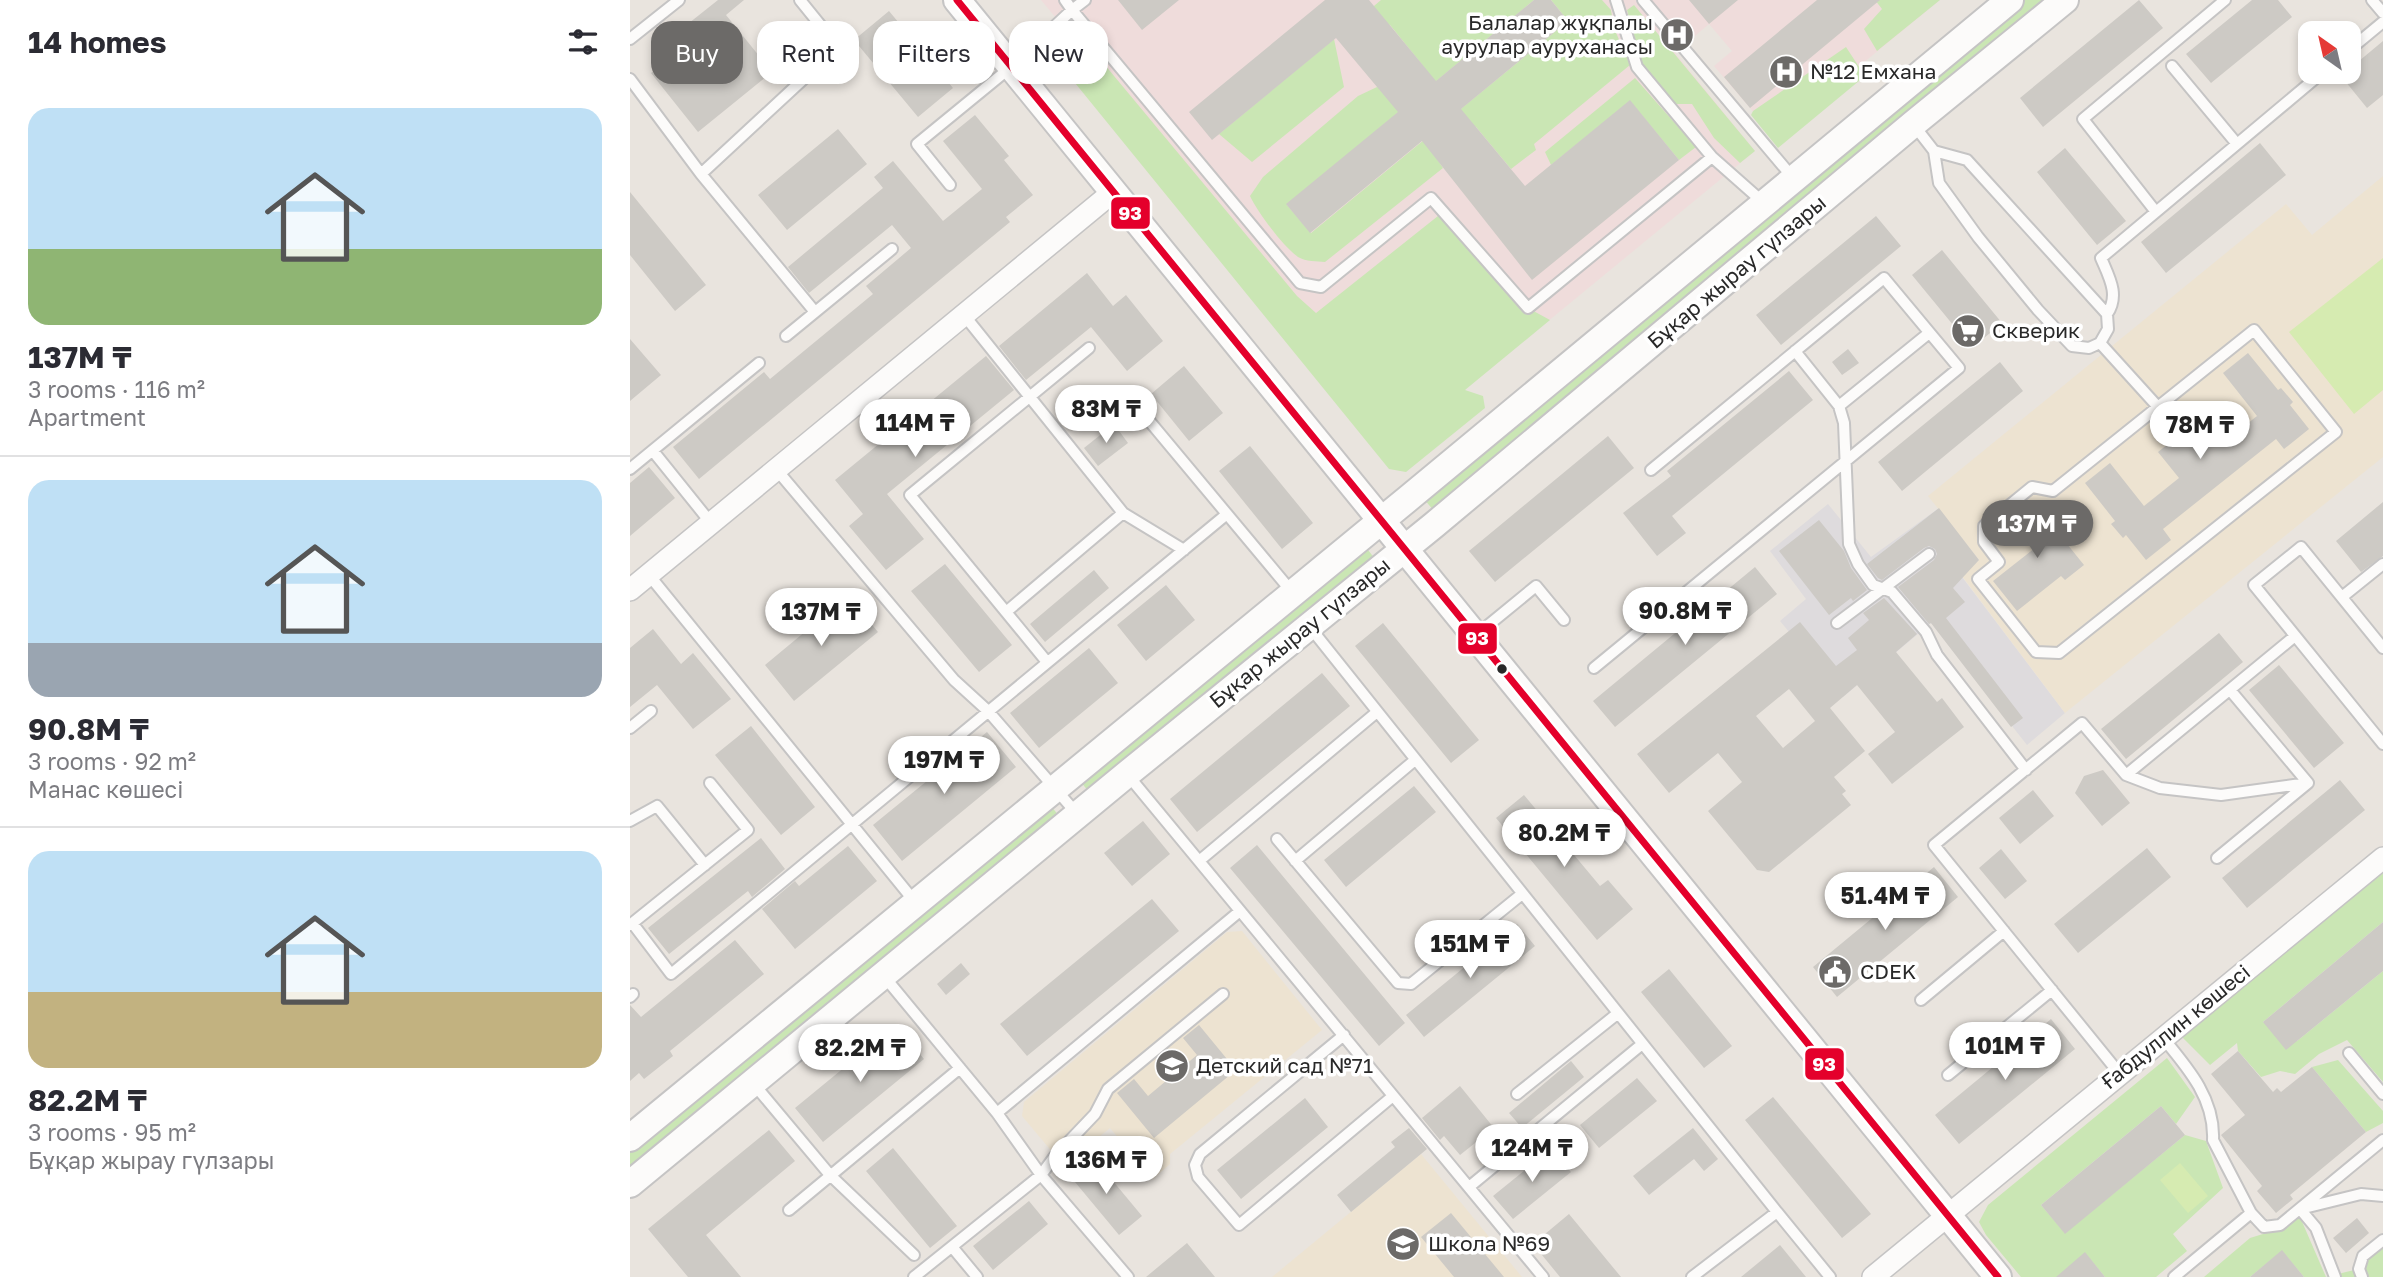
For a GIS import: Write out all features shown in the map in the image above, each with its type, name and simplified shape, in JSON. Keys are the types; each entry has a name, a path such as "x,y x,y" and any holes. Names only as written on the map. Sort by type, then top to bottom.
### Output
{"street":[{"name":"Бұқар жырау гүлзары","path":"630,1138 2010,0"},
{"name":"Бұқар жырау гүлзары","path":"630,1184 1404,549 2065,0"},
{"path":"962,2 1009,64"},
{"path":"1025,84 1998,1277"},
{"path":"630,590 1113,192"},
{"name":"Ғабдуллин көшесі","path":"1873,1277 2383,858"}],"lane":[{"path":"630,39 679,0"},
{"path":"701,174 838,47 800,0"},
{"path":"1065,0 1300,283 1321,287 1432,198 1528,308 1712,157"},
{"path":"1060,21 1085,0"},
{"path":"1616,0 1637,67 1712,157 1764,203"},
{"path":"1643,0 1794,179"},
{"path":"2156,212 2083,119 2225,0"},
{"path":"2372,0 2383,13"},
{"path":"2361,40 2383,22"},
{"path":"2172,66 2237,144"},
{"path":"950,186 917,145 1009,69"},
{"path":"630,79 701,174 815,312"},
{"path":"1913,124 1934,151 1938,183 1978,237 2038,310 2073,346 2080,349 2100,343 2108,328 2107,314 2114,299 2112,284 2101,258 2309,84"},
{"path":"1934,151 1967,160 2107,314"},
{"path":"786,336 892,250"},
{"path":"1594,668 1959,368 1884,278 1651,470"},
{"path":"964,314 1123,513 1184,550"},
{"path":"2255,330 2336,432 2060,653 2036,652 1979,579 1999,562 1984,542 1984,526 2032,487 2053,491 2158,407 2255,330"},
{"path":"1839,405 1929,333"},
{"path":"2100,343 2158,407"},
{"path":"1047,662 909,495 1088,348"},
{"path":"1795,351 1839,405 1844,423 1849,544 1858,564 1873,585 1892,592 1926,632 1937,655 2026,770"},
{"path":"630,469 759,363"},
{"path":"1146,417 1293,592"},
{"path":"653,452 711,523"},
{"path":"776,470 954,680 988,711 1078,814"},
{"path":"1006,612 1123,513"},
{"path":"710,783 748,830 631,925 671,974 1227,514"},
{"path":"2383,648 2301,547 2254,585 2383,744"},
{"path":"1836,623 1929,554"},
{"path":"2342,597 2383,564"},
{"path":"649,575 915,902"},
{"path":"1475,636 1536,586 1564,620"},
{"path":"1309,625 1641,1045 1830,1277"},
{"path":"2126,775 2295,636"},
{"path":"2230,690 2308,783"},
{"path":"630,728 651,711"},
{"path":"1199,861 1377,712"},
{"path":"2119,1073 1934,845 2082,723 2126,775 2160,789 2221,795 2308,783"},
{"path":"1295,861 1415,760"},
{"path":"1127,774 1543,1277"},
{"path":"2217,858 2308,783"},
{"path":"630,821 657,806 705,865"},
{"path":"1277,839 1398,983 1411,984 1522,894"},
{"path":"997,1113 1240,911"},
{"path":"1922,1000 2004,931"},
{"path":"883,975 997,1113 1041,1175 1128,1277"},
{"path":"1948,1075 2052,990"},
{"path":"914,1277 1041,1175 1055,1156 1095,1114 1108,1089 1223,994"},
{"path":"1517,1094 1617,1014"},
{"path":"1343,1035 1200,1154 1195,1165 1198,1177 1239,1225 1393,1096"},
{"path":"2163,1038 2187,1066 2205,1096 2214,1126 2213,1140 2251,1213 2264,1227 2280,1225 2383,1140"},
{"path":"1469,1188 1641,1045"},
{"path":"2349,1054 2383,1094"},
{"path":"789,1210 960,1068"},
{"path":"752,1083 830,1175 914,1255"},
{"path":"2300,1209 2361,1194 2383,1196"},
{"path":"2300,1209 2316,1228 2335,1277"},
{"path":"1692,1277 1777,1212"},
{"path":"2174,1277 2251,1213"},
{"path":"2362,1277 2359,1269 2363,1256 2383,1240"},
{"path":"953,1248 977,1277"}],"shaded area":[{"path":"1041,0 1940,0 1774,136 1714,66 1732,51 1709,24 1675,53 1755,151 1389,452 1108,83 1108,21 1058,21"},
{"path":"2383,176 2383,457 2065,713 1962,576 1979,560 1928,496 2286,204 2312,235"},
{"path":"1828,504 1871,557 1939,508 1962,577 2065,713 2027,745 1931,623 1843,697 1780,621 1806,599 1770,551"},
{"name":"Детский сад №71","path":"1242,931 1322,1030 1170,1154 1170,1164 1153,1179 1110,1128 1064,1166 1022,1116 1024,1102 1227,932"},
{"name":"Школа №69","path":"1421,1154 1522,1277 1272,1277"}],"green space":[{"path":"1381,0 1534,0 1423,92 1424,67 1390,25 1361,17"},
{"path":"1551,0 1602,0 1611,10 1614,28 1630,65 1534,144 1536,150 1511,169 1476,127 1446,121 1568,21"},
{"path":"1875,0 1940,0 1877,51 1864,29 1882,9"},
{"path":"2023,0 2052,0 1435,512 1423,498"},
{"path":"1634,5 1755,151 1740,163 1714,138 1692,104 1671,104 1640,62 1627,10"},
{"path":"1334,39 1344,87 1252,162 1219,134"},
{"path":"1846,47 1865,76 1778,148 1751,115 1753,111"},
{"path":"1108,69 1297,296 1316,313 1443,212 1528,308 1550,320 1465,390 1483,396 1485,408 1406,472 1389,469 1076,84 1108,84"},
{"path":"1635,78 1696,147 1679,160 1630,101 1551,165 1545,152"},
{"path":"1377,87 1412,101 1287,205 1311,233 1436,130 1437,159 1443,168 1325,262 1301,259 1278,237 1250,196 1263,177 1358,96"},
{"path":"2383,258 2383,390 2354,414 2289,332"},
{"path":"1365,546 1375,559 1090,793 1079,780"},
{"path":"1050,805 1060,817 630,1171 630,1150"},
{"path":"2383,873 2383,922 2263,1022 2297,1041 2383,971 2383,1082 2347,1040 2319,1054 2295,1074 2280,1071 2261,1077 2238,1051 2237,1043 2210,1065 2181,1036"},
{"path":"2167,1058 2195,1097 2176,1124 2161,1106 2041,1205 2065,1233 2185,1135 2206,1141 2223,1188 2173,1234 2187,1251 2156,1277 2105,1277 2085,1253 2057,1277 2021,1277 1986,1235 1979,1222 1988,1205"},
{"path":"2338,1060 2383,1111 2383,1123 2366,1132 2312,1067"},
{"path":"2180,1163 2208,1196 2188,1213 2160,1180"},
{"path":"2300,1217 2326,1277 2304,1277 2282,1251 2250,1277 2204,1277 2250,1238 2279,1229"},
{"path":"2383,1240 2383,1277 2326,1277 2358,1269"}],"building":[{"path":"718,0 744,0 726,15 731,21 692,21"},
{"path":"1118,0 1179,0 1142,30"},
{"path":"1325,0 1369,0 1436,81 1534,0 1551,0 1568,21 1461,109 1525,186 1630,100 1679,160 1532,280 1422,141 1310,233 1286,204 1398,112 1336,38 1212,140 1189,112"},
{"path":"1689,0 1738,0 1709,24"},
{"path":"1817,0 1880,0 1750,108 1724,77"},
{"path":"2139,0 2163,28 2043,127 2020,98"},
{"path":"2252,0 2278,0 2292,17 2211,83 2186,54"},
{"path":"889,11 897,21 877,21"},
{"path":"873,24 873,63 859,46 859,36"},
{"path":"743,36 757,53 757,84 698,132 660,84 743,84"},
{"path":"2383,41 2383,95 2367,108 2348,84 2361,84 2361,59"},
{"path":"891,84 950,84 953,88 918,117"},
{"path":"975,115 1009,156 1004,160 1033,195 1006,217 1010,222 699,479 673,447 764,372 770,379 873,294 866,286 911,248 892,225 809,293 788,267 883,188 874,177 893,161 943,221 982,189 943,141"},
{"path":"838,129 867,164 787,230 758,195"},
{"path":"2260,143 2286,175 2166,273 2141,242"},
{"path":"2065,148 2126,221 2097,245 2037,172"},
{"path":"630,192 706,285 675,311 630,255"},
{"path":"1876,216 1901,246 1781,345 1756,315"},
{"path":"1942,250 2002,323 1972,348 1912,275"},
{"path":"1087,273 1113,306 1126,295 1163,341 1127,371 1091,327 1026,380 999,346"},
{"path":"630,339 661,375 630,401"},
{"path":"1848,349 1859,363 1842,375 1832,362"},
{"path":"2248,353 2278,390 2281,388 2293,402 2290,405 2309,429 2284,449 2276,439 2163,529 2171,540 2146,560 2126,535 2123,538 2111,524 2115,521 2085,483 2110,463 2144,506 2179,478 2158,452 2201,418 2222,444 2257,416 2223,373"},
{"path":"986,356 1014,390 887,494 924,539 886,570 849,526 863,514 835,480"},
{"path":"2000,362 2023,391 1902,491 1878,462"},
{"path":"1184,366 1223,413 1189,441 1151,394"},
{"path":"1789,371 1813,400 1672,516 1686,533 1657,556 1623,513 1671,476 1667,471"},
{"path":"1114,424 1128,443 1098,466 1084,448"},
{"path":"1608,436 1634,468 1495,582 1469,551"},
{"path":"1250,446 1313,523 1282,549 1219,471"},
{"path":"649,467 675,498 630,536 630,483"},
{"path":"2383,502 2383,556 2361,572 2336,541"},
{"path":"2034,503 2084,565 2065,580 2061,576 2017,611 1993,581 2035,548 2013,520"},
{"path":"1939,508 1979,560 1953,588 1965,602 1946,618 2023,718 2011,727 1931,623 1929,624 1898,587 1934,560 1937,554 1935,549 1929,546 1924,548 1882,580 1867,564"},
{"path":"1819,520 1844,551 1851,568 1867,590 1853,601 1851,598 1829,615 1779,551"},
{"path":"945,564 1012,645 979,672 911,591"},
{"path":"1755,567 1777,594 1615,727 1593,701"},
{"path":"1094,570 1109,588 1045,642 1030,624"},
{"path":"1166,585 1195,620 1146,661 1117,625"},
{"path":"848,596 878,632 794,701 765,665"},
{"path":"1884,598 1917,634 1896,652 1937,702 1942,698 1964,727 1892,784 1868,754 1895,732 1857,685 1830,708 1865,751 1834,777 1846,791 1842,794 1851,805 1769,872 1757,870 1708,811 1742,782 1718,753 1669,793 1637,754 1800,622 1836,666 1857,650 1848,638 1869,620 1863,613","holes":["1789,689 1815,721 1783,748 1756,716"]},
{"path":"1383,623 1479,740 1451,763 1355,646"},
{"path":"653,629 681,664 693,653 731,699 693,729 657,685 630,707 630,648"},
{"path":"2219,633 2243,662 2126,759 2101,729"},
{"path":"1089,648 1118,683 1039,748 1010,713"},
{"path":"2279,665 2344,743 2314,768 2249,690"},
{"path":"1322,673 1350,706 1197,832 1170,799"},
{"path":"751,726 815,807 781,835 715,755"},
{"path":"987,732 1016,767 902,861 873,825"},
{"path":"2103,770 2130,803 2102,826 2075,793 2084,776"},
{"path":"2340,780 2365,810 2247,908 2222,878"},
{"path":"1414,786 1436,812 1346,887 1324,860"},
{"path":"2033,790 2054,816 2020,844 1999,818"},
{"path":"1524,795 1600,886 1608,880 1633,909 1597,940 1496,818"},
{"path":"1143,821 1170,854 1132,886 1104,853"},
{"path":"761,838 785,869 752,897 748,891 669,954 648,928"},
{"path":"1257,845 1405,1023 1379,1046 1230,868"},
{"path":"848,846 877,881 795,949 762,909 795,881 799,886"},
{"path":"2147,848 2171,877 2078,953 2054,924"},
{"path":"2001,849 2027,881 2005,899 1979,868"},
{"path":"1934,867 1958,897 1837,997 1813,967"},
{"path":"1152,899 1179,931 1027,1056 1000,1024"},
{"path":"2383,922 2383,971 2286,1050 2263,1022"},
{"path":"1517,924 1535,946 1424,1037 1406,1015"},
{"path":"735,940 764,974 670,1051 673,1056 644,1079 639,1073 630,1081 630,1005 641,1017"},
{"path":"961,963 970,974 946,995 937,984"},
{"path":"1669,969 1732,1046 1704,1068 1641,992"},
{"path":"2051,1019 2075,1049 1959,1144 1935,1115"},
{"path":"896,1025 924,1059 823,1142 795,1108"},
{"path":"1199,1025 1236,1070 1154,1138 1117,1093 1134,1079 1148,1096 1197,1055 1183,1038"},
{"path":"2238,1051 2273,1092 2277,1088 2281,1092 2312,1067 2366,1132 2290,1195 2293,1199 2276,1213 2257,1191 2262,1186 2221,1135 2245,1115 2211,1074"},
{"path":"1571,1061 1584,1077 1522,1128 1509,1113"},
{"path":"1637,1078 1657,1101 1599,1148 1580,1125"},
{"path":"1460,1086 1494,1128 1460,1155 1444,1136 1440,1140 1422,1118"},
{"path":"1773,1097 1871,1214 1842,1238 1745,1120"},
{"path":"1305,1098 1328,1127 1241,1199 1217,1170"},
{"path":"2161,1106 2185,1135 2065,1234 2041,1205"},
{"path":"1409,1128 1427,1149 1351,1212 1337,1195 1395,1147 1391,1142"},
{"path":"1693,1128 1718,1159 1704,1171 1694,1159 1649,1195 1633,1176"},
{"path":"769,1130 795,1161 706,1235 741,1277 688,1277 648,1229"},
{"path":"893,1148 957,1226 930,1248 866,1171"},
{"path":"1551,1149 1571,1172 1513,1219 1493,1196"},
{"path":"1093,1157 1142,1216 1119,1235 1070,1176"},
{"path":"1029,1201 1048,1224 993,1270 973,1246"},
{"path":"1451,1213 1504,1277 1454,1277 1421,1237"},
{"path":"1569,1214 1621,1277 1560,1277 1533,1244"},
{"path":"2357,1218 2369,1233 2346,1253 2333,1238"},
{"path":"1187,1243 1215,1277 1146,1277"},
{"path":"1780,1245 1806,1277 1741,1277"},
{"path":"2282,1250 2304,1277 2250,1277"},
{"path":"2085,1252 2105,1277 2056,1277"}],"transit line":[{"name":"93","path":"957,0 1998,1277"}],"place":[{"name":"Балалар жұқпалы аурулар ауруханасы","path":"1677,35"},
{"name":"№12 Емхана","path":"1786,72"},
{"name":"Скверик","path":"1968,331"},
{"name":"CDEK","path":"1835,972"},
{"name":"Детский сад №71","path":"1172,1066"},
{"name":"Школа №69","path":"1403,1244"}]}
